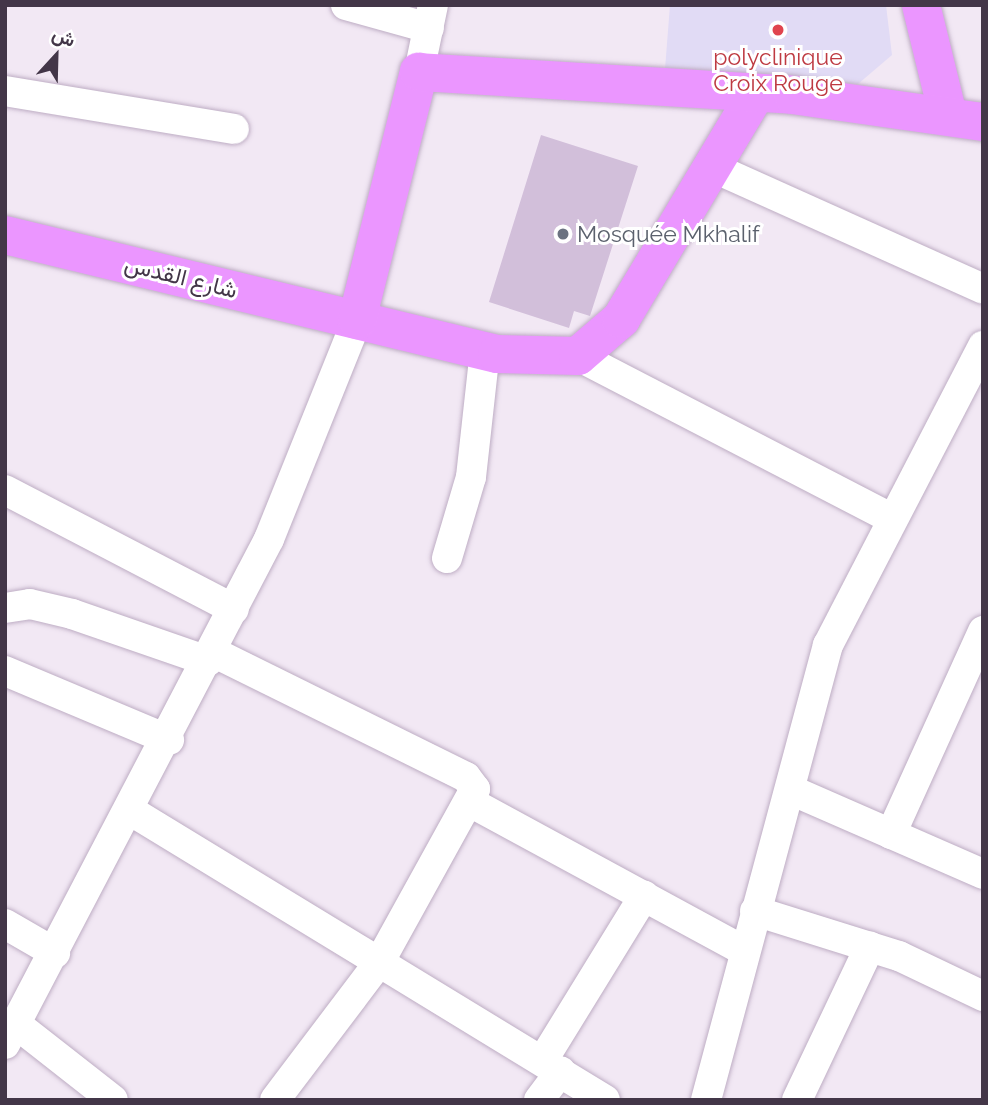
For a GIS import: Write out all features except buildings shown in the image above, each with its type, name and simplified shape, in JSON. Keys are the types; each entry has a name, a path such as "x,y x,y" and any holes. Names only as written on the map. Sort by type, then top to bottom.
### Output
{"main road":[{"path":"357,320 419,72 676,93 756,93 965,118 920,5"},
{"path":"578,356 621,318 756,93"},
{"name":"شارع القدس","path":"5,235 485,351 578,356"}],"street":[{"path":"346,5 431,16 419,72"},
{"path":"5,91 234,129"},
{"path":"712,167 983,289"},
{"path":"113,1100 11,1034 211,657 357,320"},
{"path":"706,1100 743,950 793,791 828,645 891,518 983,346"},
{"path":"447,558 471,477 485,351"},
{"path":"578,356 891,518"},
{"path":"5,490 234,609"},
{"path":"5,608 30,604 72,614 211,657 466,777 475,789 380,961 275,1100"},
{"path":"891,834 983,631"},
{"path":"5,671 169,740"},
{"path":"793,791 983,874"},
{"path":"470,802 743,950"},
{"path":"131,811 606,1100"},
{"path":"539,1100 552,1066 644,896"},
{"path":"755,911 870,946 983,996"},
{"path":"5,925 54,953"},
{"path":"797,1100 870,946"}],"shaded area":[{"name":"polyclinique Croix Rouge","path":"670,5 886,5 892,55 858,84 665,69"}],"place":[{"name":"polyclinique Croix Rouge","path":"778,30"},
{"name":"Mosquée Mkhalif","path":"563,234"}]}
